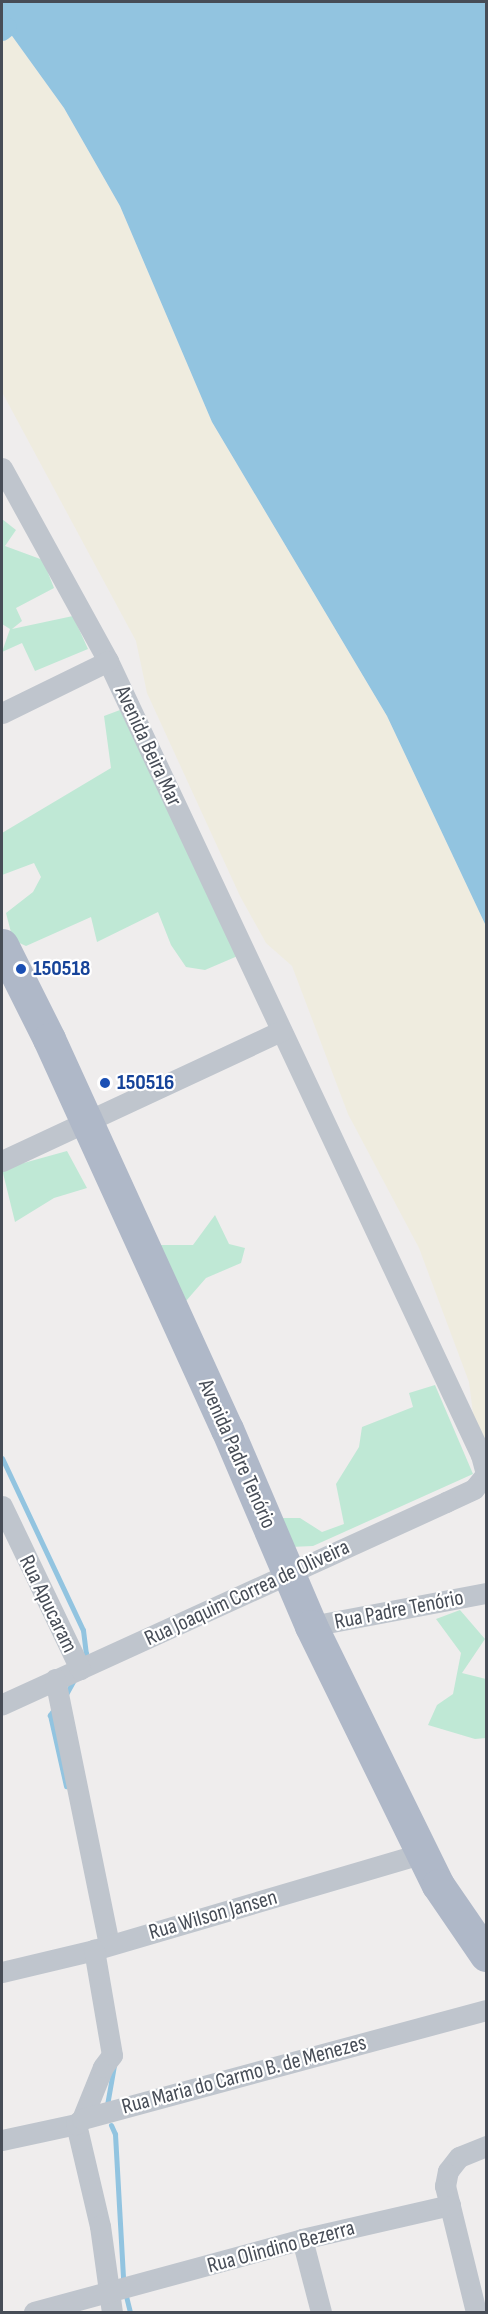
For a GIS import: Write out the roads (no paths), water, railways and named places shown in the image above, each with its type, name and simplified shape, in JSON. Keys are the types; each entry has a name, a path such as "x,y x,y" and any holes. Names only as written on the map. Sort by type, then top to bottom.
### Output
{"main road":[{"name":"Avenida Padre Tenório","path":"2,945 227,1429 311,1626 423,1853 482,1942"}],"street":[{"name":"Avenida Beira Mar","path":"2,468 108,661 481,1455 486,1474"},
{"path":"2,713 108,661"},
{"path":"2,1161 281,1031"},
{"name":"Rua Joaquim Correa de Oliveira","path":"2,1704 474,1489 486,1474"},
{"name":"Rua Apucaram","path":"2,1506 80,1669"},
{"name":"Rua Padre Tenório","path":"311,1626 486,1593"},
{"path":"55,1679 101,1947 112,2055 103,2067 79,2122 100,2226 110,2303"},
{"name":"Rua Wilson Jansen","path":"2,1972 101,1947 423,1853"},
{"name":"Rua Maria do Carmo B. de Menezes","path":"2,2140 79,2122 486,2010"},
{"path":"476,2313 445,2186 448,2171 459,2157 486,2146"},
{"name":"Rua Olindino Bezerra","path":"34,2313 110,2303 302,2240 450,2205"},
{"path":"302,2240 321,2313"}],"water":[{"path":"2,2 486,2 486,926 387,716 212,422 120,206 64,108 2,22"}],"waterway":[{"path":"2,31 7,27"},
{"path":"2,1458 83,1630 86,1653 82,1661"},
{"path":"65,1696 75,1678"},
{"path":"55,1708 50,1715 66,1786"},
{"path":"107,2105 114,2066"},
{"path":"111,2125 115,2134 123,2279"},
{"path":"126,2296 130,2312"}],"place":[{"name":"150518","path":"21,969"},
{"name":"150516","path":"105,1083"}]}
